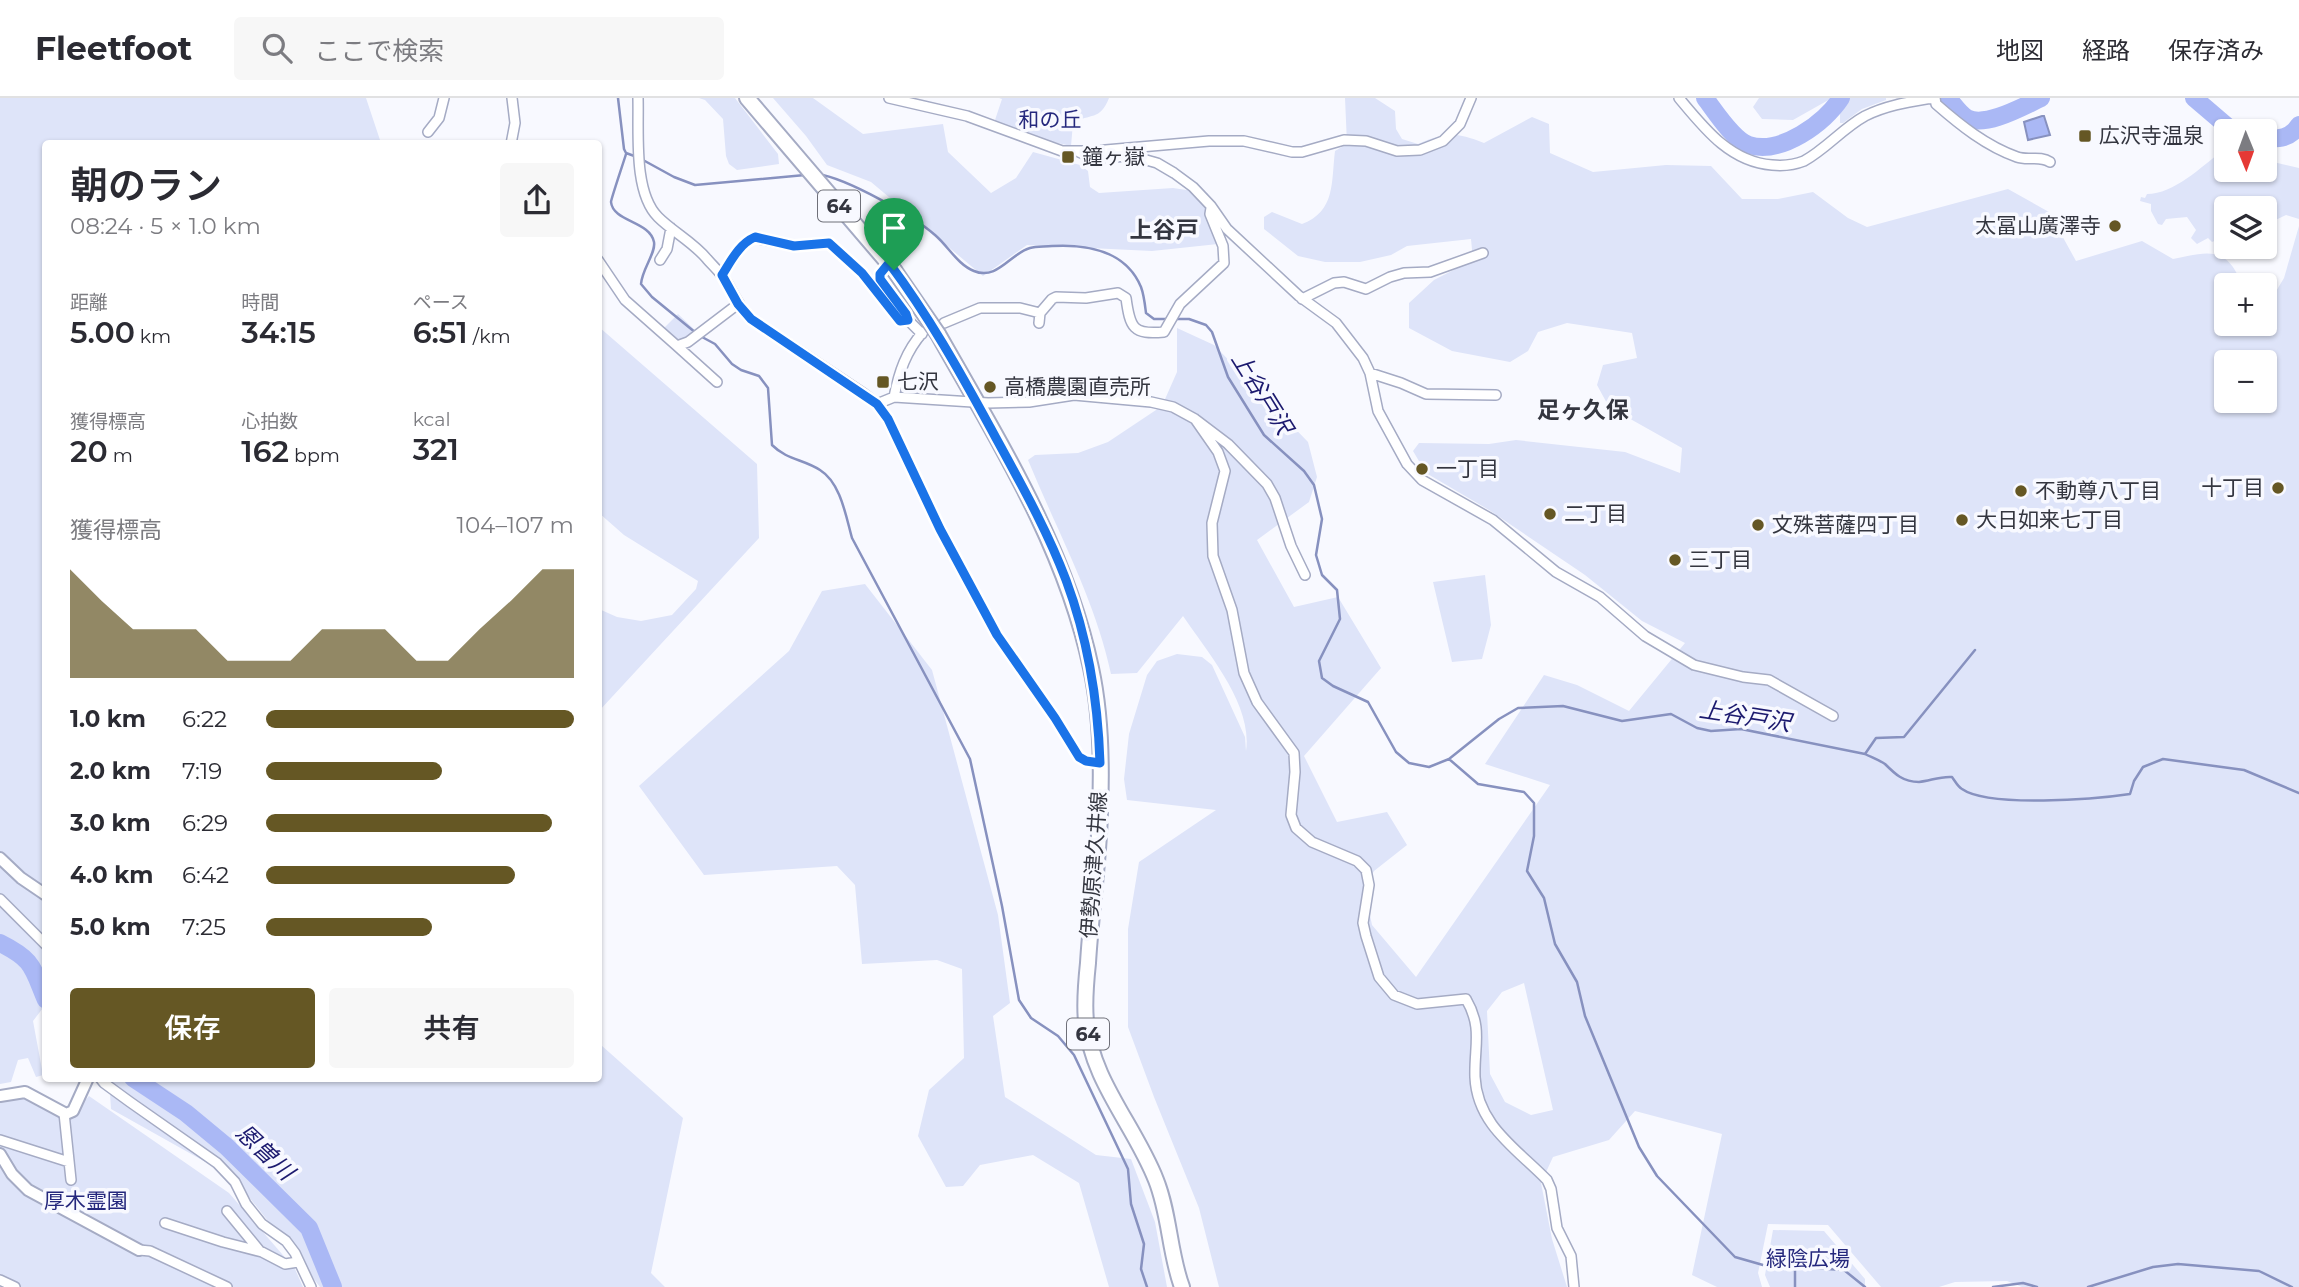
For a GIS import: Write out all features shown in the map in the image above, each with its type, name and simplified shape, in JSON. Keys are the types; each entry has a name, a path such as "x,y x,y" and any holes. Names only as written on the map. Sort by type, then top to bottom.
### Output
{"main road":[{"name":"64","path":"747,98 888,264 932,331"},
{"name":"伊勢原津久井線","path":"932,331 976,401 1043,526 1066,581 1091,669 1099,731 1101,811 1088,947 1086,1021 1097,1066 1156,1179 1168,1218 1175,1268 1182,1287"}],"street":[{"path":"428,132 439,118 444,98"},
{"path":"512,98 515,132 512,140"},
{"path":"638,98 640,170 643,190 650,206 657,216 702,253 722,275 738,304 751,319 877,404 888,419 940,529 997,635 1079,757 1100,763"},
{"path":"889,98 967,116 1050,147 1079,152 1209,141 1244,141 1302,152 1344,140 1366,141 1396,150 1420,150 1443,141 1461,124 1471,98"},
{"path":"1680,98 1725,148 1743,160 1774,166 1802,162 1862,118 1879,110 1903,102 1934,98 1936,104 1979,138 2018,157 2045,159 2050,162"},
{"path":"1079,152 1093,158 1132,156 1157,163 1193,187 1227,229 1302,299 1336,323 1363,358 1370,373 1378,411 1407,464 1422,481 1493,520 1556,572 1600,597 1645,636 1694,665 1743,677 1769,680 1833,716"},
{"path":"894,397 904,359 932,331 980,308 1020,308 1040,318 1056,297 1086,298 1118,293 1126,298 1129,317 1138,331 1144,334 1164,332 1180,304 1224,263 1223,246 1210,214 1211,206"},
{"path":"660,260 667,249 671,228"},
{"path":"722,275 740,248 755,237 794,246 829,243 862,273 900,321 908,320 932,331"},
{"path":"1302,299 1334,283 1344,282 1366,289 1390,277 1404,273 1430,272 1483,253"},
{"path":"888,264 880,274 880,279 908,320"},
{"path":"602,266 629,304 717,382"},
{"path":"677,346 688,342 738,304"},
{"path":"1370,373 1426,394 1496,395"},
{"path":"877,404 894,397 988,403 1086,396 1151,402 1173,407 1195,419 1228,444 1267,484 1275,498 1291,547 1305,575"},
{"path":"1195,419 1218,452 1225,471 1212,523 1213,556 1232,610 1244,673 1256,702 1294,753 1296,772 1291,815 1296,828 1312,842 1357,861 1366,870 1369,885 1363,923 1379,977 1394,995 1417,1004 1466,999 1471,1007 1475,1015 1475,1079 1480,1104 1499,1136 1547,1180 1557,1228 1571,1256 1574,1287"},
{"path":"0,858 21,878 42,892"},
{"path":"0,899 42,941"},
{"path":"0,1096 24,1092 66,1114 73,1111 86,1082"},
{"path":"105,1082 217,1163 235,1182 246,1204 262,1224 286,1241 301,1264 311,1287"},
{"path":"64,1113 71,1180"},
{"path":"0,1140 69,1162"},
{"path":"0,1154 12,1174 28,1190 139,1250 150,1251 227,1287"},
{"path":"227,1211 260,1251"},
{"path":"165,1223 260,1251 285,1264 298,1262"},
{"path":"0,1280 15,1287"}],"green space":[{"path":"0,98 366,98 380,140 42,140 42,1009 33,1021 42,1075 36,1077 28,1058 18,1060 11,1082 0,1084"},
{"path":"699,98 735,98 778,154 779,164 737,170 729,164 723,119 705,100"},
{"path":"773,98 813,98 863,134 943,124 948,152 991,193 1016,178 1033,152 1080,165 1088,171 1090,187 1099,193 1173,188 1207,193 1228,224 1218,244 1152,251 1027,245 983,276 871,182 827,165"},
{"name":"和の丘","path":"999,98 1109,98 1098,113 1073,123 1071,146 1040,139 994,123 1002,99"},
{"path":"1345,98 1375,98 1395,111 1396,129 1402,139 1418,144 1451,135 1484,143 1532,117 1549,124 1550,153 1593,172 1666,165 1711,166 1742,199 1778,199 1813,192 1848,218 1867,227 2008,189 2049,212 2076,261 2142,241 2173,259 2196,254 2214,254 2214,259 2225,259 2236,273 2214,273 2214,336 2277,336 2277,290 2284,278 2299,226 2299,1287 2022,1287 2007,1281 1955,1282 1939,1287 1881,1287 1828,1225 1768,1224 1758,1273 1762,1287 1717,1287 1692,1275 1722,1134 1635,1111 1609,1140 1553,1157 1541,1183 1552,1239 1567,1287 1219,1287 1199,1208 1128,1027 1128,929 1139,862 1216,810 1127,800 1124,779 1129,734 1147,675 1157,661 1177,654 1202,657 1212,665 1245,737 1246,751 1246,734 1243,716 1216,663 1183,616 1137,673 1111,674 1085,592 1028,460 1035,455 1078,453 1108,442 1162,406 1177,372 1177,328 1214,345 1308,442 1317,477 1309,502 1257,540 1294,607 1338,597 1381,668 1304,756 1337,822 1387,812 1407,845 1374,871 1364,887 1372,925 1416,977 1550,785 1485,764 1544,675 1577,685 1629,711 1685,643 1642,621 1585,575 1489,510 1426,473 1413,451 1419,443 1489,444 1516,440 1625,452 1680,473 1682,448 1609,407 1597,385 1603,365 1637,358 1632,333 1567,323 1538,332 1528,351 1510,362 1452,351 1409,328 1409,303 1434,280 1473,260 1471,239 1407,246 1391,255 1360,262 1325,262 1298,256 1264,229 1264,217 1272,212 1302,224 1321,211 1330,194 1335,151 1347,144","holes":["1524,983 1553,1110 1531,1115 1505,1102 1490,1074 1487,1011 1502,992"]},
{"path":"1759,98 1832,98 1793,120 1762,119 1753,107"},
{"path":"1847,98 1886,100 1862,109 1840,123 1840,108"},
{"path":"2214,157 2214,182 2277,182 2277,163 2299,168 2299,219 2286,215 2277,219 2277,196 2214,196 2214,241 2208,238 2197,244 2191,238 2196,230 2187,217 2166,219 2162,225 2158,224 2151,211 2151,204 2140,201 2141,197 2167,190"},
{"path":"678,314 697,332 681,343 663,329"},
{"path":"602,330 757,464 759,538 602,708 602,610 617,617 641,621 672,615 696,589 698,581 624,535 602,516"},
{"path":"1485,575 1491,625 1482,659 1452,662 1433,582"},
{"path":"865,584 932,670 998,915 1010,1003 993,1016 1005,1097 1096,1155 1131,1159 1155,1222 1167,1287 1109,1287 1079,1183 1033,1155 980,1165 963,1186 946,1187 918,1136 929,1090 964,1058 962,969 937,960 862,964 855,885 837,866 704,875 639,786 789,651 822,591"},
{"path":"602,1046 683,1118 651,1273 665,1287 320,1287 234,1178 111,1109 109,1082 602,1082"},
{"name":"厚木霊園","path":"20,1093 73,1113 89,1096 229,1193 295,1269 303,1287 0,1287 0,1101"},
{"name":"緑陰広場","path":"1773,1230 1824,1231 1865,1279 1865,1287 1770,1287 1765,1275"}],"water":[{"path":"2042,116 2050,135 2028,140 2024,122"}],"waterway":[{"name":"上谷戸沢","path":"618,98 624,149 626,153 637,157"},
{"path":"1705,98 1737,137 1749,145 1761,147 1775,145 1801,135 1834,108 1841,98"},
{"path":"1948,98 1964,116 1975,120 2004,115 2041,98"},
{"path":"2194,98 2219,119"},
{"path":"2277,138 2292,133 2299,125"},
{"path":"626,154 611,202 618,214 646,230 654,242 641,284 652,297 696,333"},
{"name":"上谷戸沢","path":"643,160 695,185 805,175"},
{"name":"上谷戸沢","path":"818,174 862,190 911,218 935,235 958,260 974,271 990,272 1023,251 1035,247 1079,246 1104,252 1126,265 1134,275 1142,290 1146,313 1154,319 1167,319"},
{"name":"上谷戸沢","path":"1174,319 1189,319 1206,325 1212,332 1228,377 1264,435 1304,471 1314,485 1322,519 1316,555 1322,575 1337,590 1340,619 1319,661 1322,678 1368,702 1396,752 1409,763 1429,767 1449,759 1499,719 1518,708 1563,706 1622,721 1671,714 1697,728 1711,731 1741,729 1865,754 1908,781 1952,777 1962,789 1976,795 1995,798 2044,800 2130,794 2143,767 2163,759 2244,770 2299,793"},
{"path":"702,337 715,344 732,364 759,376 768,388 772,445 783,454 820,470 833,483 842,501 852,538 970,759 1019,1000 1031,1018 1058,1036 1074,1055 1128,1169 1131,1204 1144,1244 1141,1269 1147,1287"},
{"path":"1865,754 1876,738 1904,737 1975,650"},
{"path":"1449,759 1478,784 1524,792 1534,803 1534,836 1527,871 1544,898 1555,944 1577,982 1585,1016 1639,1147 1657,1176 1735,1257 1763,1265 1844,1270 1865,1287"},
{"name":"恩曽川","path":"0,943 26,960 42,990"},
{"name":"恩曽川","path":"139,1082 186,1113 227,1147 309,1228 333,1287"},
{"path":"2088,1287 2153,1267 2178,1264 2259,1271 2292,1287"},
{"path":"1795,1267 1795,1287"},
{"path":"1993,1287 2023,1283 2037,1287"}],"place":[{"name":"広沢寺温泉","path":"2085,136"},
{"name":"鐘ヶ嶽","path":"1068,157"},
{"name":"太冨山廣澤寺","path":"2115,226"},
{"name":"七沢","path":"883,382"},
{"name":"高橋農園直売所","path":"990,387"},
{"name":"一丁目","path":"1422,469"},
{"name":"十丁目","path":"2278,488"},
{"name":"不動尊八丁目","path":"2021,491"},
{"name":"二丁目","path":"1550,514"},
{"name":"大日如来七丁目","path":"1962,520"},
{"name":"文殊菩薩四丁目","path":"1758,525"},
{"name":"三丁目","path":"1675,560"}],"district":[{"name":"上谷戸","path":"1164,230"},
{"name":"足ヶ久保","path":"1583,410"}],"route":[{"path":"755,237 794,246 829,243 862,273 900,321 908,320 880,279 880,274 889,263 894,270 920,305 968,387 1043,526 1066,581 1091,669 1100,763 1079,757 997,635 940,529 888,419 877,404 751,319 738,304 722,275 740,248 755,237"}]}
